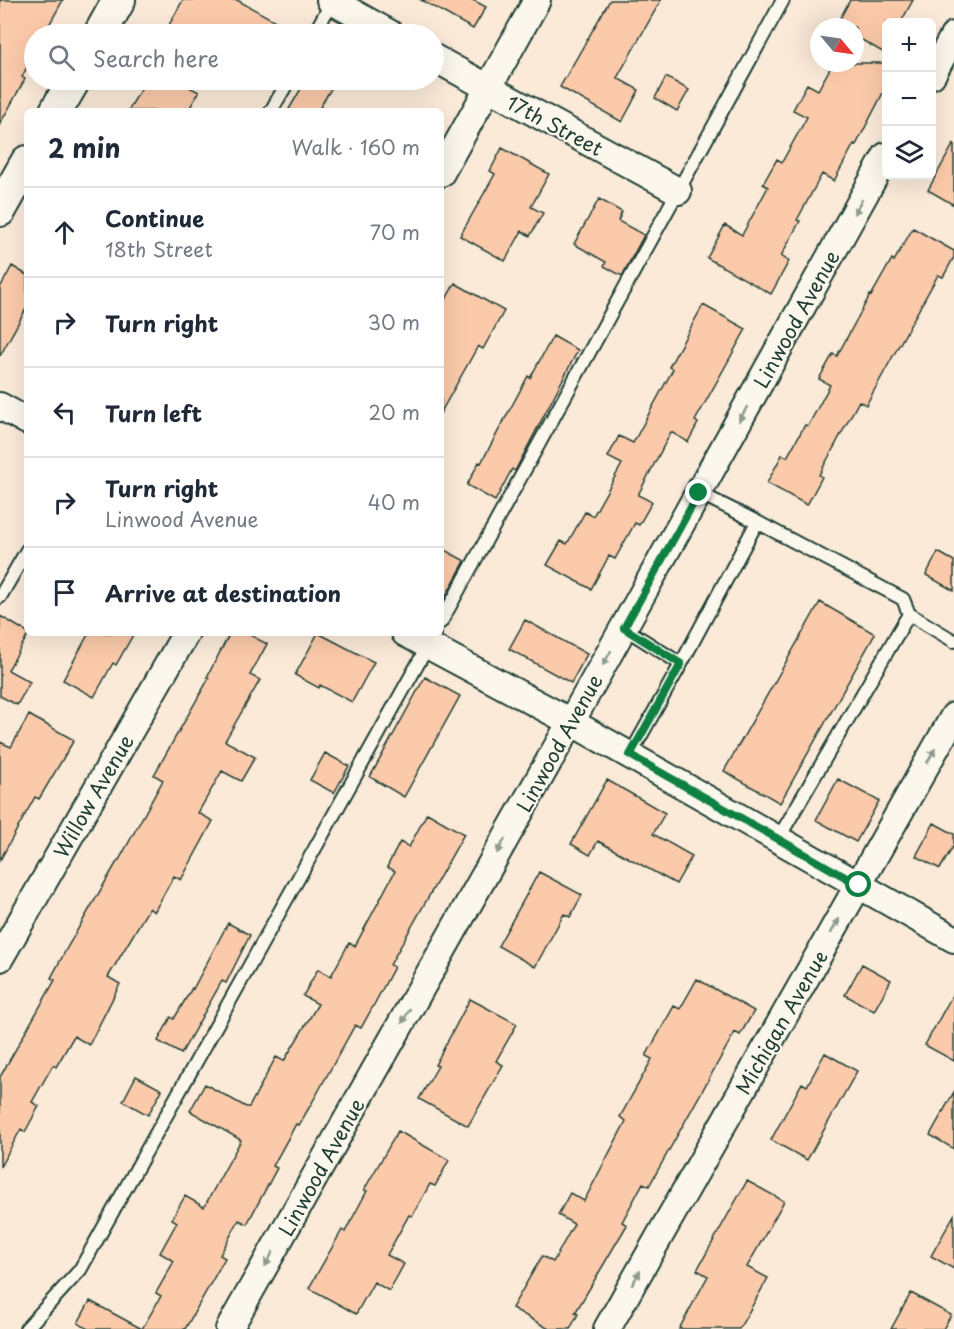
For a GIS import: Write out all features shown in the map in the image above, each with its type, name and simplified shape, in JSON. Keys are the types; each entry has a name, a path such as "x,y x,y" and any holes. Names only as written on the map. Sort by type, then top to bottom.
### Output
{"street":[{"path":"106,24 119,0"},
{"path":"332,0 374,24"},
{"path":"444,168 537,0"},
{"path":"934,72 954,35"},
{"name":"17th Street","path":"444,64 678,191"},
{"path":"58,108 68,90"},
{"name":"Linwood Avenue","path":"229,1329 624,628 882,163"},
{"path":"0,210 24,167"},
{"path":"0,406 24,419"},
{"name":"Willow Avenue","path":"0,958 184,636"},
{"path":"432,639 571,722 954,939"},
{"name":"Michigan Avenue","path":"607,1329 954,716"}],"lane":[{"path":"319,24 332,0"},
{"path":"444,617 783,0"},
{"path":"273,108 283,90"},
{"path":"699,493 903,599 909,614 954,641"},
{"path":"630,755 757,522"},
{"path":"0,597 24,555"},
{"path":"778,839 909,614"},
{"path":"624,628 681,664"},
{"path":"26,1329 80,1270 432,639"}],"building":[{"path":"0,0 63,0 50,24 24,24 24,73 22,77 24,81 0,124"},
{"path":"183,0 237,0 281,24 170,24"},
{"path":"421,0 473,0 486,7 473,29"},
{"path":"610,0 661,0 617,78 639,90 622,122 560,87"},
{"path":"850,0 913,0 903,18 882,18 882,52 864,41 864,18 840,18"},
{"path":"864,63 882,63 882,95 834,181 822,174 781,256 789,261 771,294 707,258 725,225 742,235 768,187 763,184 777,159 782,162 807,117 793,110 807,84 818,90 828,72 864,72"},
{"path":"666,77 689,90 677,111 655,98"},
{"path":"140,90 195,90 199,92 190,108 130,108"},
{"path":"300,90 330,90 320,108 290,108"},
{"path":"954,143 954,205 928,190 934,180 936,180 936,176"},
{"path":"502,148 549,174 531,207 543,213 530,236 522,231 505,261 460,236 495,174 490,171"},
{"path":"599,199 622,212 618,221 644,235 622,276 604,266 606,262 574,244"},
{"path":"913,228 954,251 954,257 943,277 938,275 866,405 859,401 819,475 822,477 807,505 767,483 782,455 787,457 805,425 808,426 830,385 819,379 833,354 837,356 870,295 892,259 894,261"},
{"path":"12,266 24,273 24,312 0,356 0,288"},
{"path":"455,283 504,311 483,349 478,346 444,407 444,303"},
{"path":"703,305 746,329 695,421 698,423 688,442 671,432 638,495 652,502 639,525 635,523 615,559 609,556 591,589 547,565 561,541 567,544 585,512 593,516 622,464 608,457 619,436 633,443 673,369 669,367"},
{"path":"553,336 578,350 515,471 512,469 495,501 467,485"},
{"path":"444,550 465,561 444,600"},
{"path":"938,552 954,561 954,591 926,575"},
{"path":"820,602 875,634 780,803 724,771"},
{"path":"0,616 24,630 24,636 27,636 8,670 30,682 17,705 0,696"},
{"path":"525,620 587,654 571,683 509,649"},
{"path":"87,636 132,636 116,665 113,663 94,697 63,680"},
{"path":"228,636 252,636 267,644 250,675 260,680 225,741 255,757 241,781 222,771 198,813 213,821 181,880 174,876 154,912 149,908 108,977 120,984 89,1045 74,1036 56,1067 53,1065 32,1102 39,1106 25,1132 21,1129 0,1167 0,1077 55,980 51,978 68,946 163,780 154,775 209,678 207,677"},
{"path":"316,636 324,636 374,662 352,702 295,675"},
{"path":"425,677 460,696 404,797 370,777"},
{"path":"29,715 74,740 39,799 35,797 0,860 0,742 11,747"},
{"path":"325,753 349,766 334,793 310,780"},
{"path":"838,779 879,801 856,842 816,820"},
{"path":"607,780 665,813 653,834 692,856 676,884 598,841 590,855 571,844"},
{"path":"427,813 464,834 390,965 394,967 376,1001 361,1028 355,1025 299,1125 296,1124 273,1166 277,1168 247,1224 239,1220 220,1255 225,1258 185,1329 142,1329 161,1296 156,1293 174,1261 160,1253 177,1222 172,1219 185,1196 204,1207 241,1140 190,1111 205,1084 249,1107 276,1057 284,1061 318,1004 303,996 318,969 331,976 349,943 355,946 395,871 387,867 400,842 409,847"},
{"path":"934,823 954,834 954,845 940,869 916,856"},
{"path":"539,872 582,895 570,917 564,914 535,967 498,946"},
{"path":"228,923 250,935 226,983 222,981 181,1054 158,1041 171,1017 174,1019 193,989"},
{"path":"862,964 891,980 874,1011 845,995"},
{"path":"697,979 754,1011 740,1035 735,1032 649,1186 643,1183 622,1222 627,1225 575,1313 578,1314 570,1329 549,1329 512,1308 542,1256 553,1262 574,1224 558,1215 570,1193 584,1201 626,1121 620,1117 652,1059 646,1056 674,1006 680,1009"},
{"path":"954,992 954,1061 925,1045"},
{"path":"470,999 517,1024 496,1061 503,1065 468,1126 419,1099 438,1066 435,1065"},
{"path":"825,1053 857,1071 807,1160 771,1140 802,1083 807,1086"},
{"path":"136,1076 162,1090 148,1115 123,1101"},
{"path":"954,1092 954,1149 930,1135"},
{"path":"398,1131 449,1160 435,1186 430,1184 412,1216 409,1215 387,1255 404,1264 389,1291 374,1282 356,1314 309,1288 342,1230 345,1232 367,1191 364,1190"},
{"path":"747,1181 784,1201 747,1267 768,1278 739,1329 679,1329 708,1276 697,1270"},
{"path":"954,1215 954,1269 931,1256"},
{"path":"911,1293 951,1315 943,1329 891,1329"},
{"path":"90,1301 142,1329 88,1329 78,1323"}],"route":[{"path":"699,493 624,628 681,664 630,755 859,885"}]}
